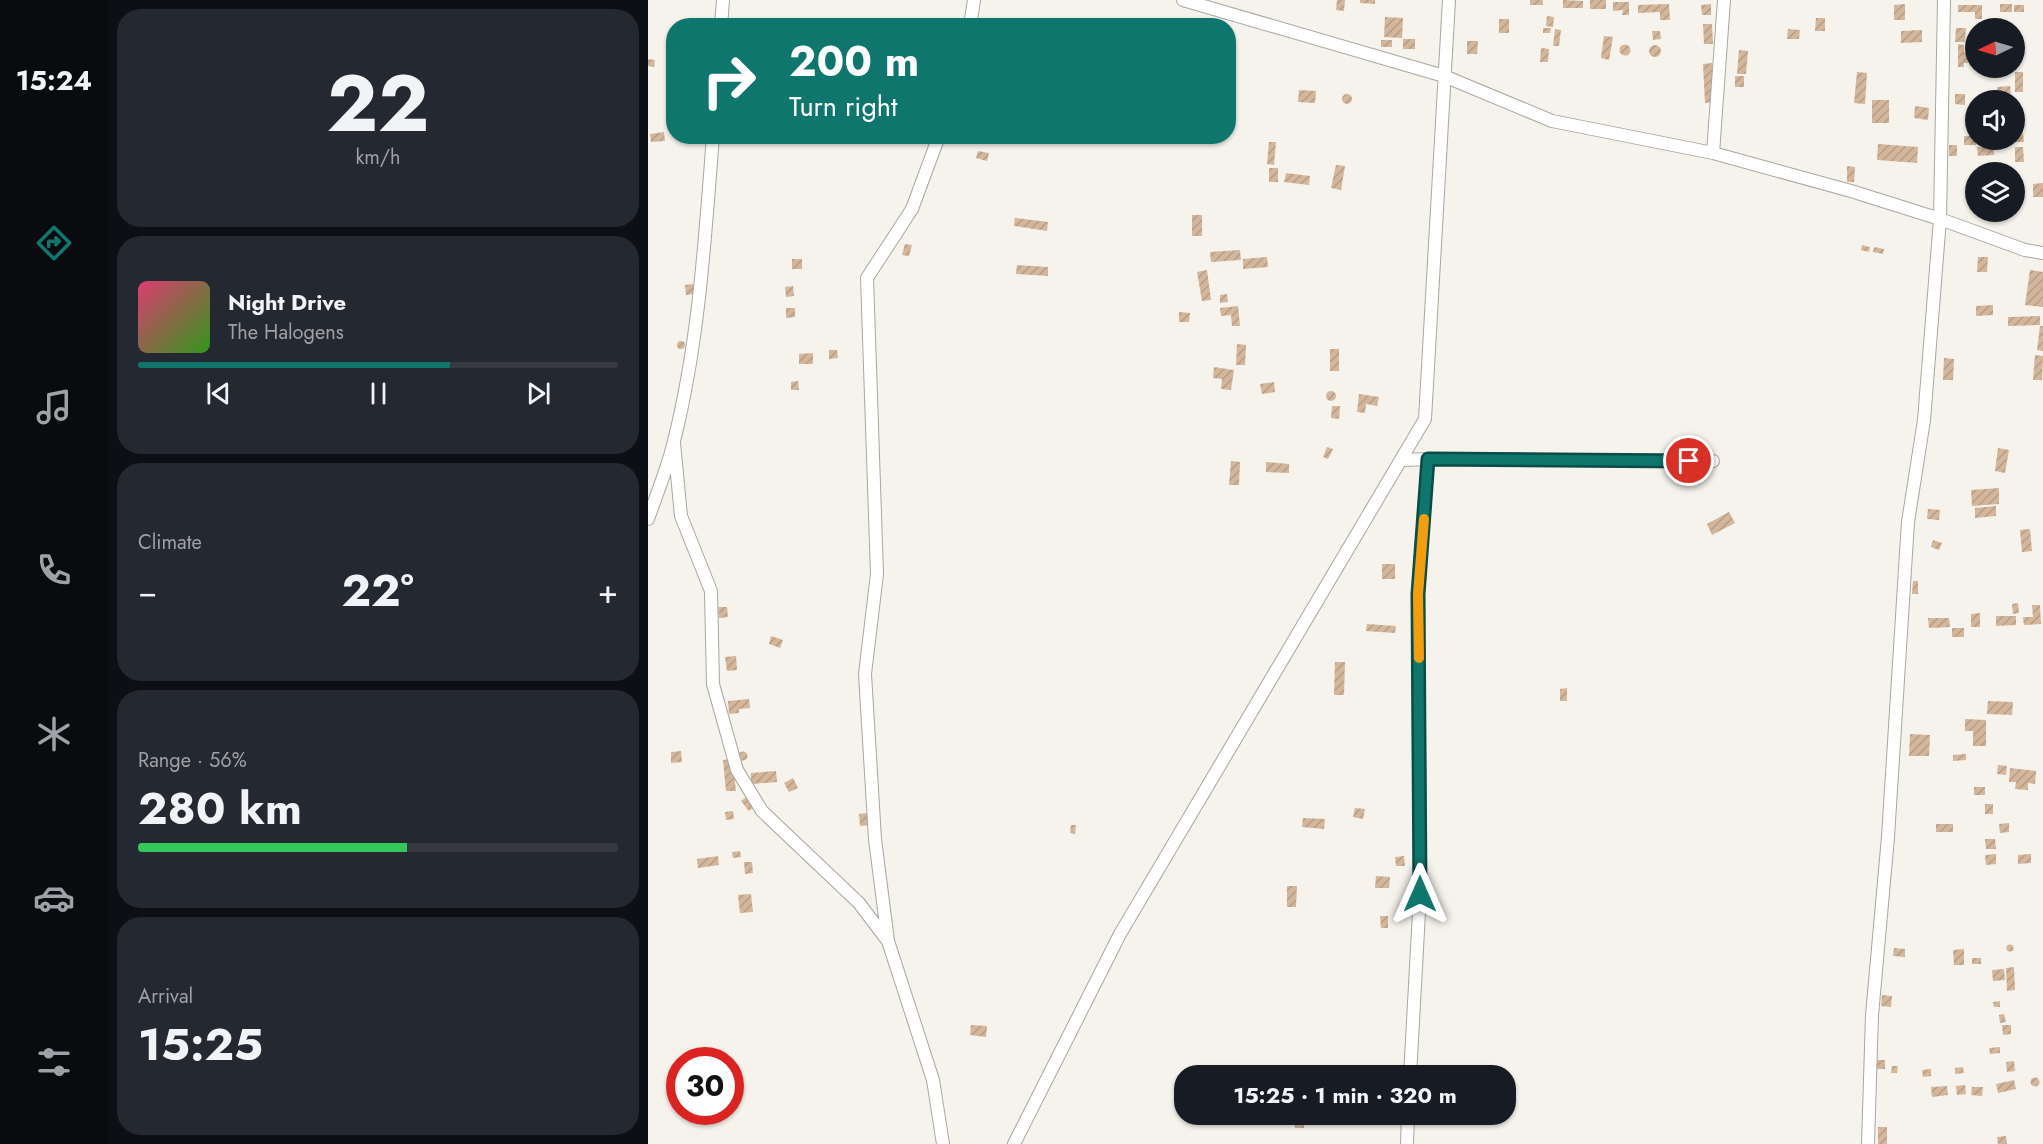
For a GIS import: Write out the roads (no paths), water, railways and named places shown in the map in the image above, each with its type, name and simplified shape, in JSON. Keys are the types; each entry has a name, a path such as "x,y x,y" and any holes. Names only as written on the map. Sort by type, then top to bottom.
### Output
{"street":[{"path":"722,18 723,0"},
{"path":"971,18 974,0"},
{"path":"1185,0 1444,76 1552,121 1713,153 1851,191 1940,219 2025,250 2043,253"},
{"path":"1014,1144 1120,934 1403,460 1425,419 1449,0"},
{"path":"1713,153 1724,0"},
{"path":"1868,1144 1872,1015 1888,837 1908,522 1924,420 1940,219 1944,0"},
{"path":"648,519 674,443 691,363 705,240 711,144"},
{"path":"936,144 912,209 867,278 877,574 865,674 875,839 888,941 933,1080 944,1144"},
{"path":"674,443 681,516 711,591 713,684 737,770 762,811 859,903 888,941"},
{"path":"1411,1065 1420,894 1418,594 1428,459"},
{"path":"1403,460 1713,461"},
{"path":"1407,1144 1408,1125"}]}
